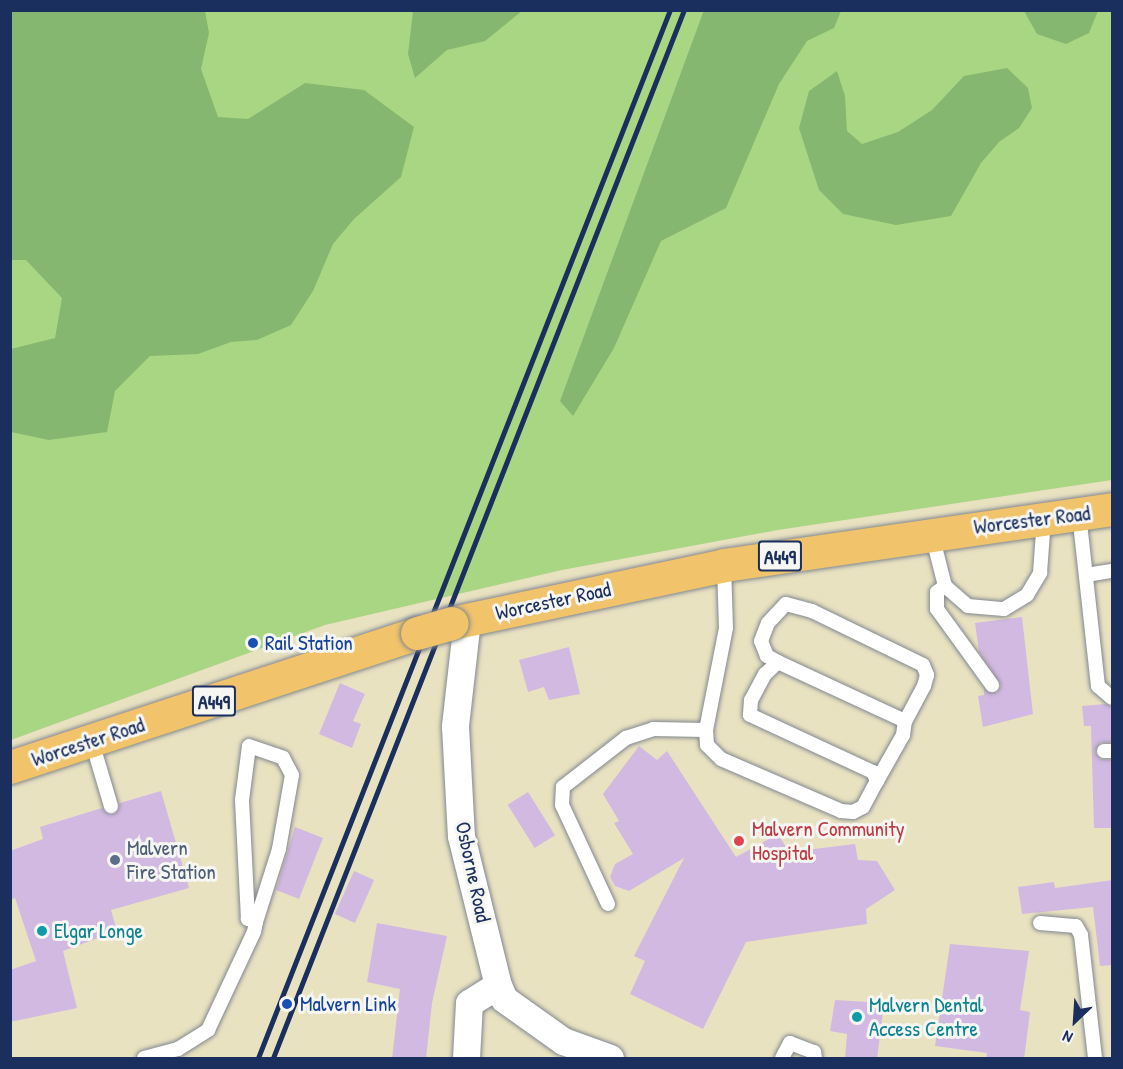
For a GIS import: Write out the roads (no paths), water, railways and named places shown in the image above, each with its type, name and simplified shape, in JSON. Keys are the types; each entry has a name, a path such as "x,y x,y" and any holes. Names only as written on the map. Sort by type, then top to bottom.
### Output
{"highway":[{"name":"Worcester Road","path":"10,767 92,742 417,633 460,621 724,565 932,533 1113,509"}],"street":[{"name":"Osborne Road","path":"460,621 455,726 461,836 498,985 504,999 563,1041 610,1059"},
{"path":"466,1059 469,1003 498,985"}],"lane":[{"path":"1079,514 1098,686 1113,698"},
{"path":"932,533 945,586 968,606 1004,609 1027,595 1040,573 1044,518"},
{"path":"724,565 726,628 706,730 707,745 721,759 841,811 853,812 862,807 903,735 905,721 924,686 927,675 923,665 812,611 786,604 768,623 761,641 767,656 905,721"},
{"path":"1086,575 1113,571"},
{"path":"945,586 937,592 937,609 992,685"},
{"path":"778,662 765,674 751,699 750,715 873,772 877,781"},
{"path":"608,904 562,805 563,787 626,738 653,729 706,730"},
{"path":"92,742 111,806"},
{"path":"144,1059 178,1049 208,1030 235,977 256,922 279,849 292,775 283,758 249,746 242,800 248,919 256,922"},
{"path":"1040,923 1077,926 1081,935 1095,1059"},
{"path":"782,1059 790,1043 814,1052 815,1059"}],"railway":[{"path":"258,1058 670,10"},
{"path":"273,1058 684,10"}],"place":[{"name":"Rail Station","path":"253,643"},
{"name":"Malvern Community Hospital","path":"739,841"},
{"name":"Malvern Fire Station","path":"115,860"},
{"name":"Elgar Longe","path":"42,931"},
{"name":"Malvern Link","path":"287,1004"},
{"name":"Malvern Dental Access Centre","path":"857,1017"}]}
